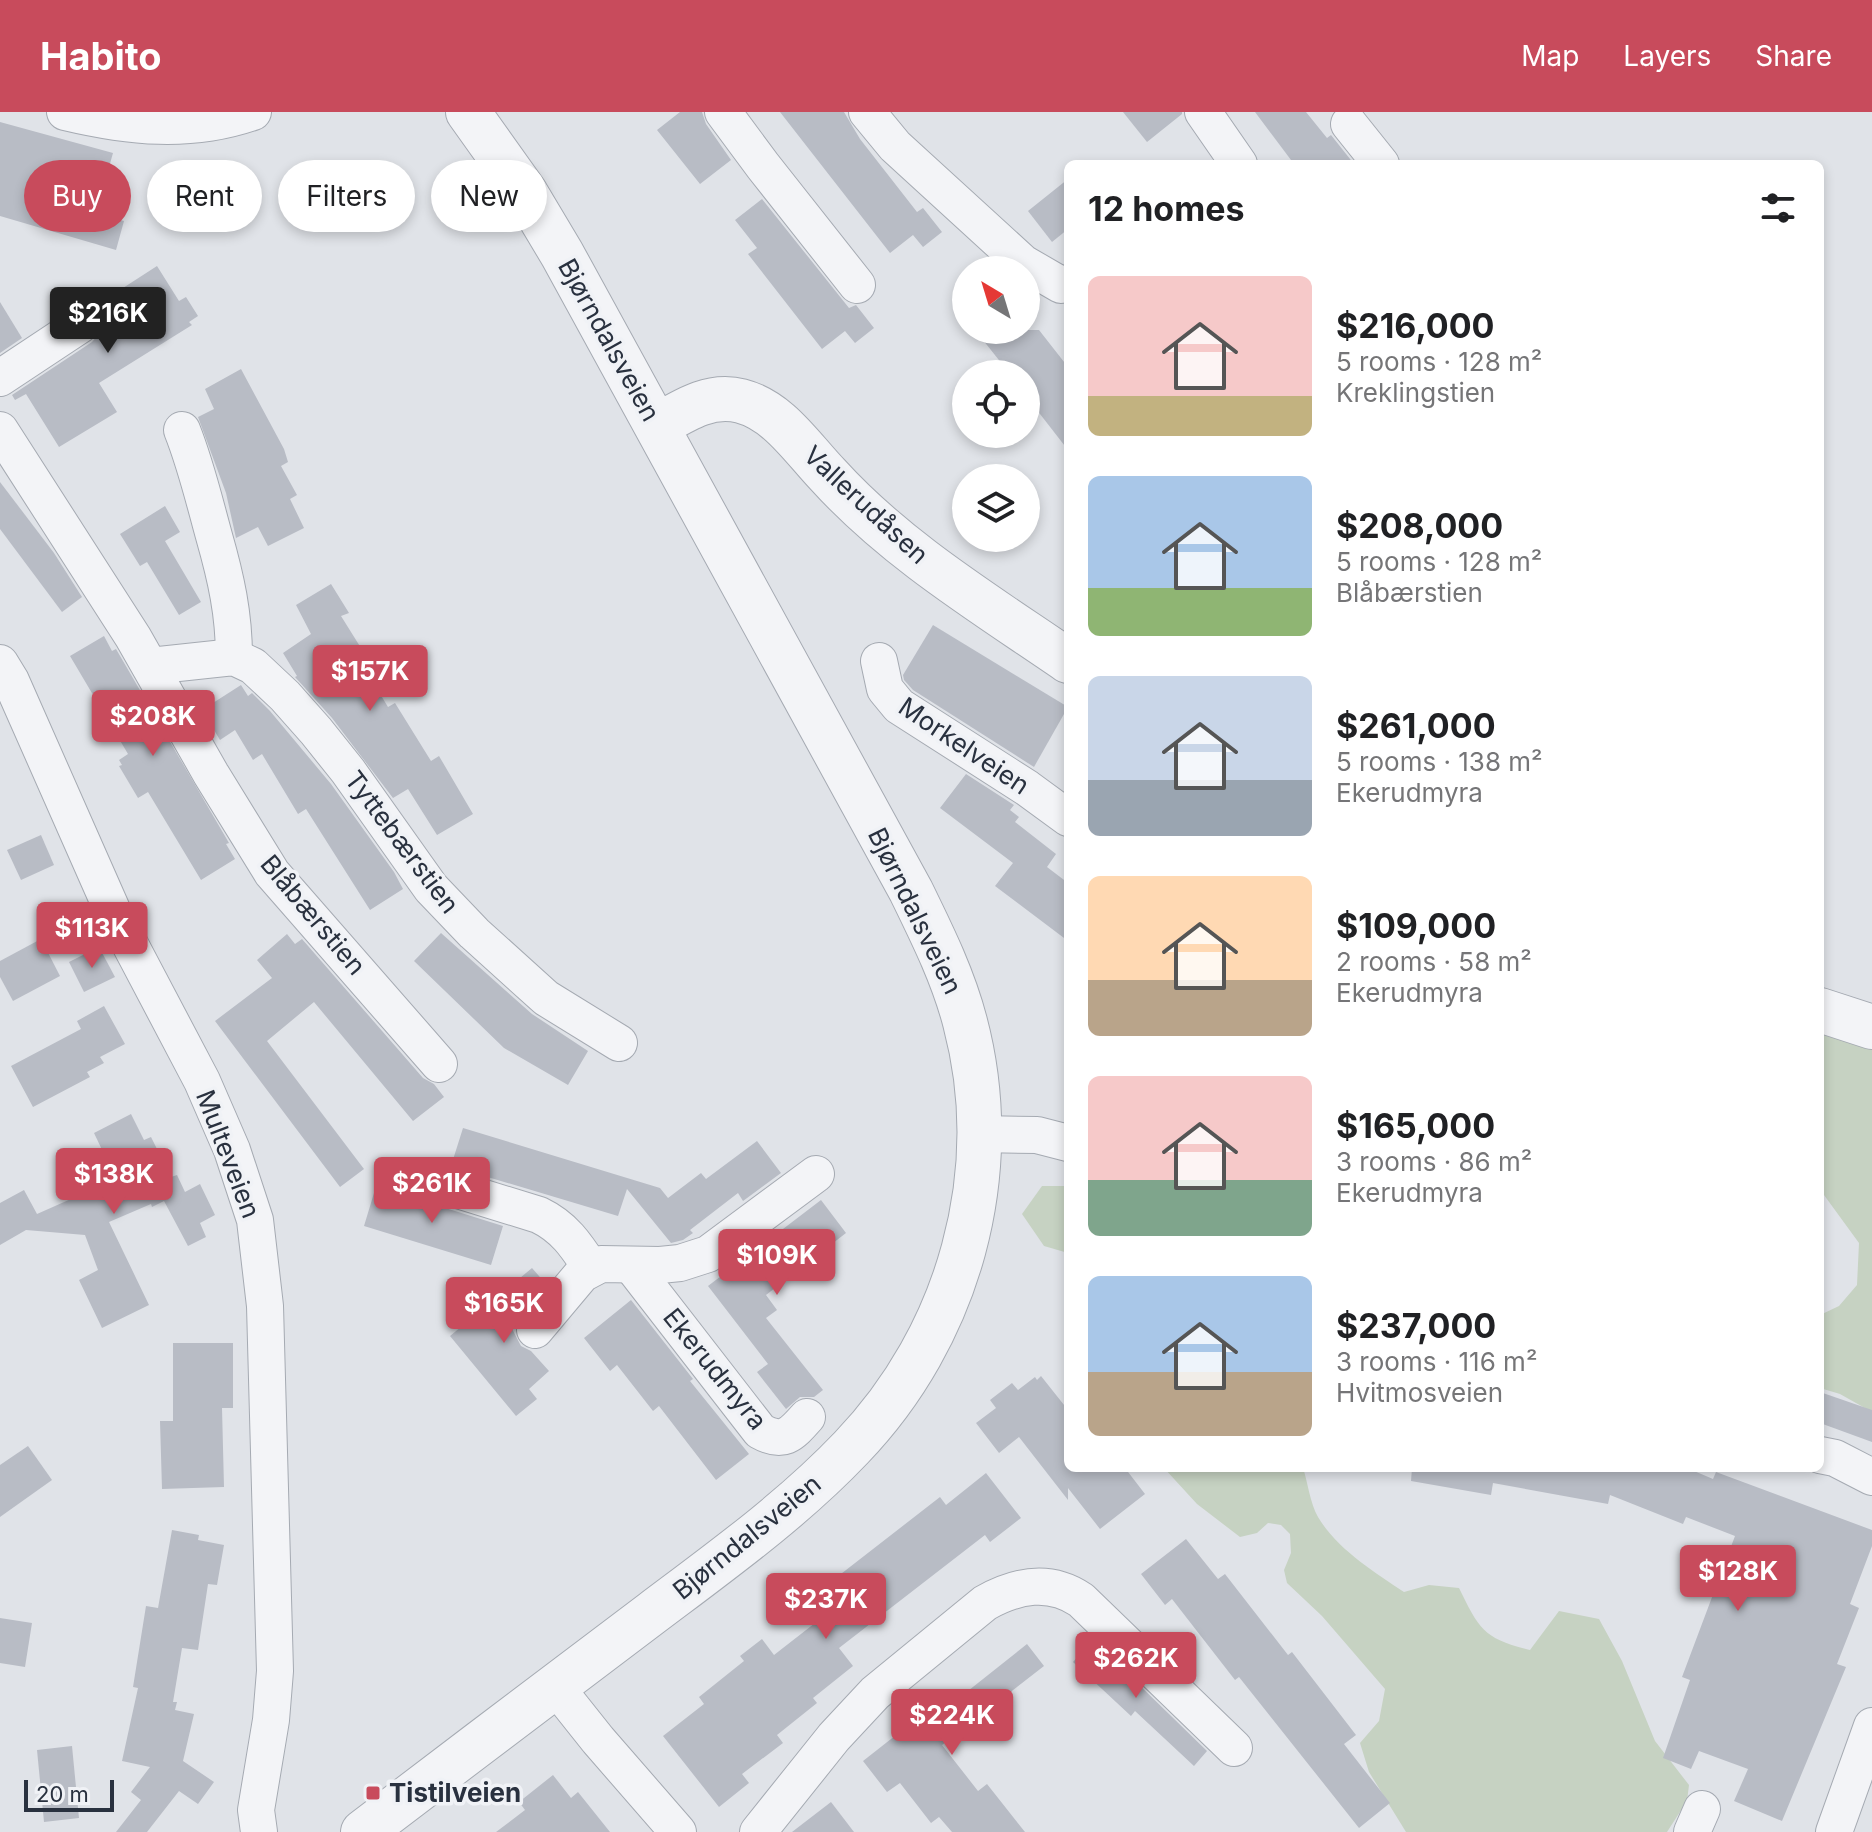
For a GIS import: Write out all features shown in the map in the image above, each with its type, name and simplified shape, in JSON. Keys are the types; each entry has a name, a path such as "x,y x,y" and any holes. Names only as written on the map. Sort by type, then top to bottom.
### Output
{"street":[{"path":"65,112 120,124 161,127 209,124 253,112"},
{"name":"Bjørndalsveien","path":"363,1832 767,1524 826,1473 888,1405 920,1360 955,1283 974,1205 978,1134 972,1052 957,995 934,939 911,891 542,221 507,165 468,112"},
{"path":"723,112 857,285"},
{"path":"867,112 895,146 1023,263 1064,292"},
{"path":"1203,112 1236,160"},
{"path":"1349,124 1378,160"},
{"path":"0,378 80,325"},
{"name":"Vallerudåsen","path":"657,426 688,408 716,399 740,401 764,411 788,431 830,478 887,531 1064,658"},
{"name":"Blåbærstien","path":"0,430 150,666 272,873 439,1064"},
{"path":"150,666 234,657 232,604 225,569 182,430"},
{"name":"Tyttebærstien","path":"234,657 253,666 285,696 348,771 431,888 474,933 546,998 619,1043"},
{"name":"Morkelveien","path":"879,661 885,689 899,706 1064,815"},
{"name":"Multeveien","path":"0,663 11,681 113,912 202,1081 232,1150 255,1220 265,1306 275,1671 271,1720 256,1810 259,1832"},
{"path":"1824,1011 1872,1027"},
{"path":"978,1134 1037,1135 1064,1142"},
{"path":"535,1330 582,1274 591,1268 601,1264 680,1263 708,1254 816,1174"},
{"path":"429,1181 554,1222 564,1230 591,1268"},
{"name":"Ekerudmyra","path":"632,1266 760,1431 783,1438 794,1432 807,1417"},
{"path":"1824,1456 1835,1458 1872,1477"},
{"path":"758,1832 834,1737 875,1693 985,1603 1002,1593 1031,1586 1055,1587 1081,1600 1234,1748"},
{"path":"555,1686 678,1832"},
{"path":"1834,1832 1872,1726"}],"green space":[{"path":"1824,1035 1872,1049 1872,1412 1840,1394 1824,1389 1824,1313 1839,1306 1857,1285 1859,1243 1824,1195"},
{"path":"1042,1186 1064,1186 1064,1252 1044,1246 1022,1214"},
{"path":"1168,1472 1304,1472 1318,1517 1335,1539 1357,1559 1404,1592 1429,1585 1459,1588 1478,1623 1502,1641 1530,1650 1559,1611 1599,1619 1622,1661 1655,1741 1689,1785 1687,1801 1667,1832 1406,1832 1369,1772 1360,1743 1379,1721 1385,1689 1322,1616 1287,1583 1284,1570 1291,1553 1290,1534 1281,1525 1268,1523 1257,1533 1240,1537 1197,1504"}],"building":[{"path":"680,112 702,112 706,124 731,160 700,184 657,130"},
{"path":"780,112 844,112 860,139 917,212 923,208 942,232 923,247 913,235 890,253"},
{"path":"1123,112 1182,112 1182,114 1147,142"},
{"path":"1255,112 1306,112 1327,138 1331,135 1351,160 1291,160"},
{"path":"0,122 113,153 111,160 24,160 24,223 0,216"},
{"path":"1064,182 1064,232 1052,242 1028,211"},
{"path":"762,199 849,308 856,305 874,328 855,343 845,331 822,349 748,254 757,248 735,220"},
{"path":"55,232 121,232 116,250"},
{"path":"157,266 179,301 186,297 198,316 189,322 192,325 99,383 117,412 59,447 26,394 15,400 12,395 92,342 99,334 101,324 92,308"},
{"path":"0,302 22,338 0,353"},
{"path":"1040,331 1064,362 1064,445 1040,414 1040,360 999,360 986,344 1040,344"},
{"path":"241,369 284,449 288,462 281,466 297,495 290,499 304,528 268,546 258,527 236,538 226,493 198,417 214,409 205,389"},
{"path":"0,482 54,553 82,597 62,612 0,529"},
{"path":"165,506 180,532 165,541 201,602 179,615 147,562 140,566 120,534"},
{"path":"331,584 349,613 341,616 361,648 354,652 388,707 395,703 431,761 439,756 473,814 437,835 408,789 393,798 332,718 295,677 283,653 311,634 296,605"},
{"path":"933,625 1064,705 1064,714 1034,767 913,690 903,675"},
{"path":"104,636 112,651 116,649 229,843 226,844 235,859 201,880 148,792 138,798 119,766 122,765 119,760 128,754 70,656"},
{"path":"241,685 248,696 252,693 270,711 331,784 403,889 370,910 306,809 298,814 262,754 253,760 235,730 220,740 202,710"},
{"path":"966,774 1014,805 1010,810 1019,817 1015,822 1056,854 1047,867 1064,880 1064,938 995,886 1013,863 940,808"},
{"path":"41,835 54,865 21,880 7,850"},
{"path":"441,933 532,1014 588,1051 568,1085 504,1048 414,961"},
{"path":"287,934 295,944 302,939 423,1078 434,1084 444,1097 413,1121 314,1002 267,1041 364,1169 340,1187 215,1021 272,978 257,960"},
{"path":"41,939 60,976 13,1001 0,977 0,961"},
{"path":"99,947 115,977 84,992 69,962"},
{"path":"104,1006 125,1044 100,1057 104,1063 87,1072 90,1077 33,1107 11,1066 81,1029 77,1021"},
{"path":"131,1114 144,1140 151,1137 171,1177 177,1175 185,1192 200,1184 215,1215 200,1223 206,1237 188,1246 164,1201 109,1222 149,1305 102,1328 79,1280 98,1270 85,1235 26,1230 0,1245 0,1203 24,1190 37,1214 116,1179 94,1133"},
{"path":"463,1128 660,1188 668,1198 701,1173 706,1179 757,1141 781,1173 743,1201 738,1193 690,1230 693,1233 671,1243 627,1189 618,1216 451,1166"},
{"path":"377,1183 503,1226 491,1265 364,1226"},
{"path":"821,1200 846,1233 766,1295 777,1310 766,1318 823,1390 814,1397 800,1397 786,1409 757,1372 768,1364 708,1286"},
{"path":"532,1268 546,1284 510,1325 521,1346 531,1351 549,1371 529,1389 537,1399 516,1416 450,1336"},
{"path":"631,1300 693,1379 690,1381 749,1454 716,1480 659,1406 653,1411 617,1365 610,1371 584,1338"},
{"path":"173,1343 233,1343 233,1408 222,1408 224,1487 162,1489 160,1421 173,1421"},
{"path":"1041,1376 1064,1405 1064,1472 1128,1472 1145,1494 1100,1529 1068,1488 1068,1500 1019,1437 999,1453 976,1423 996,1408 990,1400 1012,1383 1018,1390 1035,1377 1037,1380"},
{"path":"1824,1393 1872,1410 1872,1442 1824,1424"},
{"path":"28,1446 52,1480 0,1517 0,1465"},
{"path":"1412,1472 1696,1472 1713,1479 1716,1472 1872,1530 1872,1546 1850,1604 1859,1608 1837,1664 1846,1667 1782,1821 1734,1801 1748,1769 1699,1751 1691,1769 1663,1758 1690,1680 1682,1677 1735,1536 1686,1517 1683,1524 1610,1495 1608,1504 1493,1483 1491,1495 1411,1481"},
{"path":"986,1473 1021,1518 990,1542 985,1535 839,1648 853,1666 813,1698 817,1703 777,1735 783,1743 742,1774 749,1783 719,1807 663,1736 704,1704 699,1697 744,1661 740,1656 762,1639 774,1655 842,1602 828,1584 940,1497 946,1505"},
{"path":"172,1530 199,1535 198,1540 224,1545 217,1585 208,1584 198,1650 182,1648 173,1702 177,1702 175,1710 194,1714 183,1761 214,1782 198,1804 179,1791 147,1832 116,1832 141,1800 131,1792 150,1767 122,1761 138,1688 133,1687 146,1606 158,1608"},
{"path":"1186,1539 1218,1579 1225,1574 1288,1655 1292,1652 1356,1735 1344,1744 1390,1803 1359,1828 1239,1677 1235,1680 1172,1599 1165,1605 1141,1574"},
{"path":"0,1618 32,1623 25,1667 0,1663"},
{"path":"1093,1640 1207,1751 1194,1766 1135,1711 1131,1716 1073,1662"},
{"path":"1027,1644 1044,1666 942,1745 978,1791 987,1784 1025,1832 952,1832 939,1817 931,1823 900,1783 887,1792 863,1761 919,1717 925,1725"},
{"path":"72,1746 79,1818 44,1822 37,1750"},
{"path":"553,1775 571,1798 578,1792 610,1832 496,1832 525,1810 519,1802"},
{"path":"831,1802 854,1832 792,1832"}],"place":[{"name":"Tistilveien","path":"373,1793"}]}
